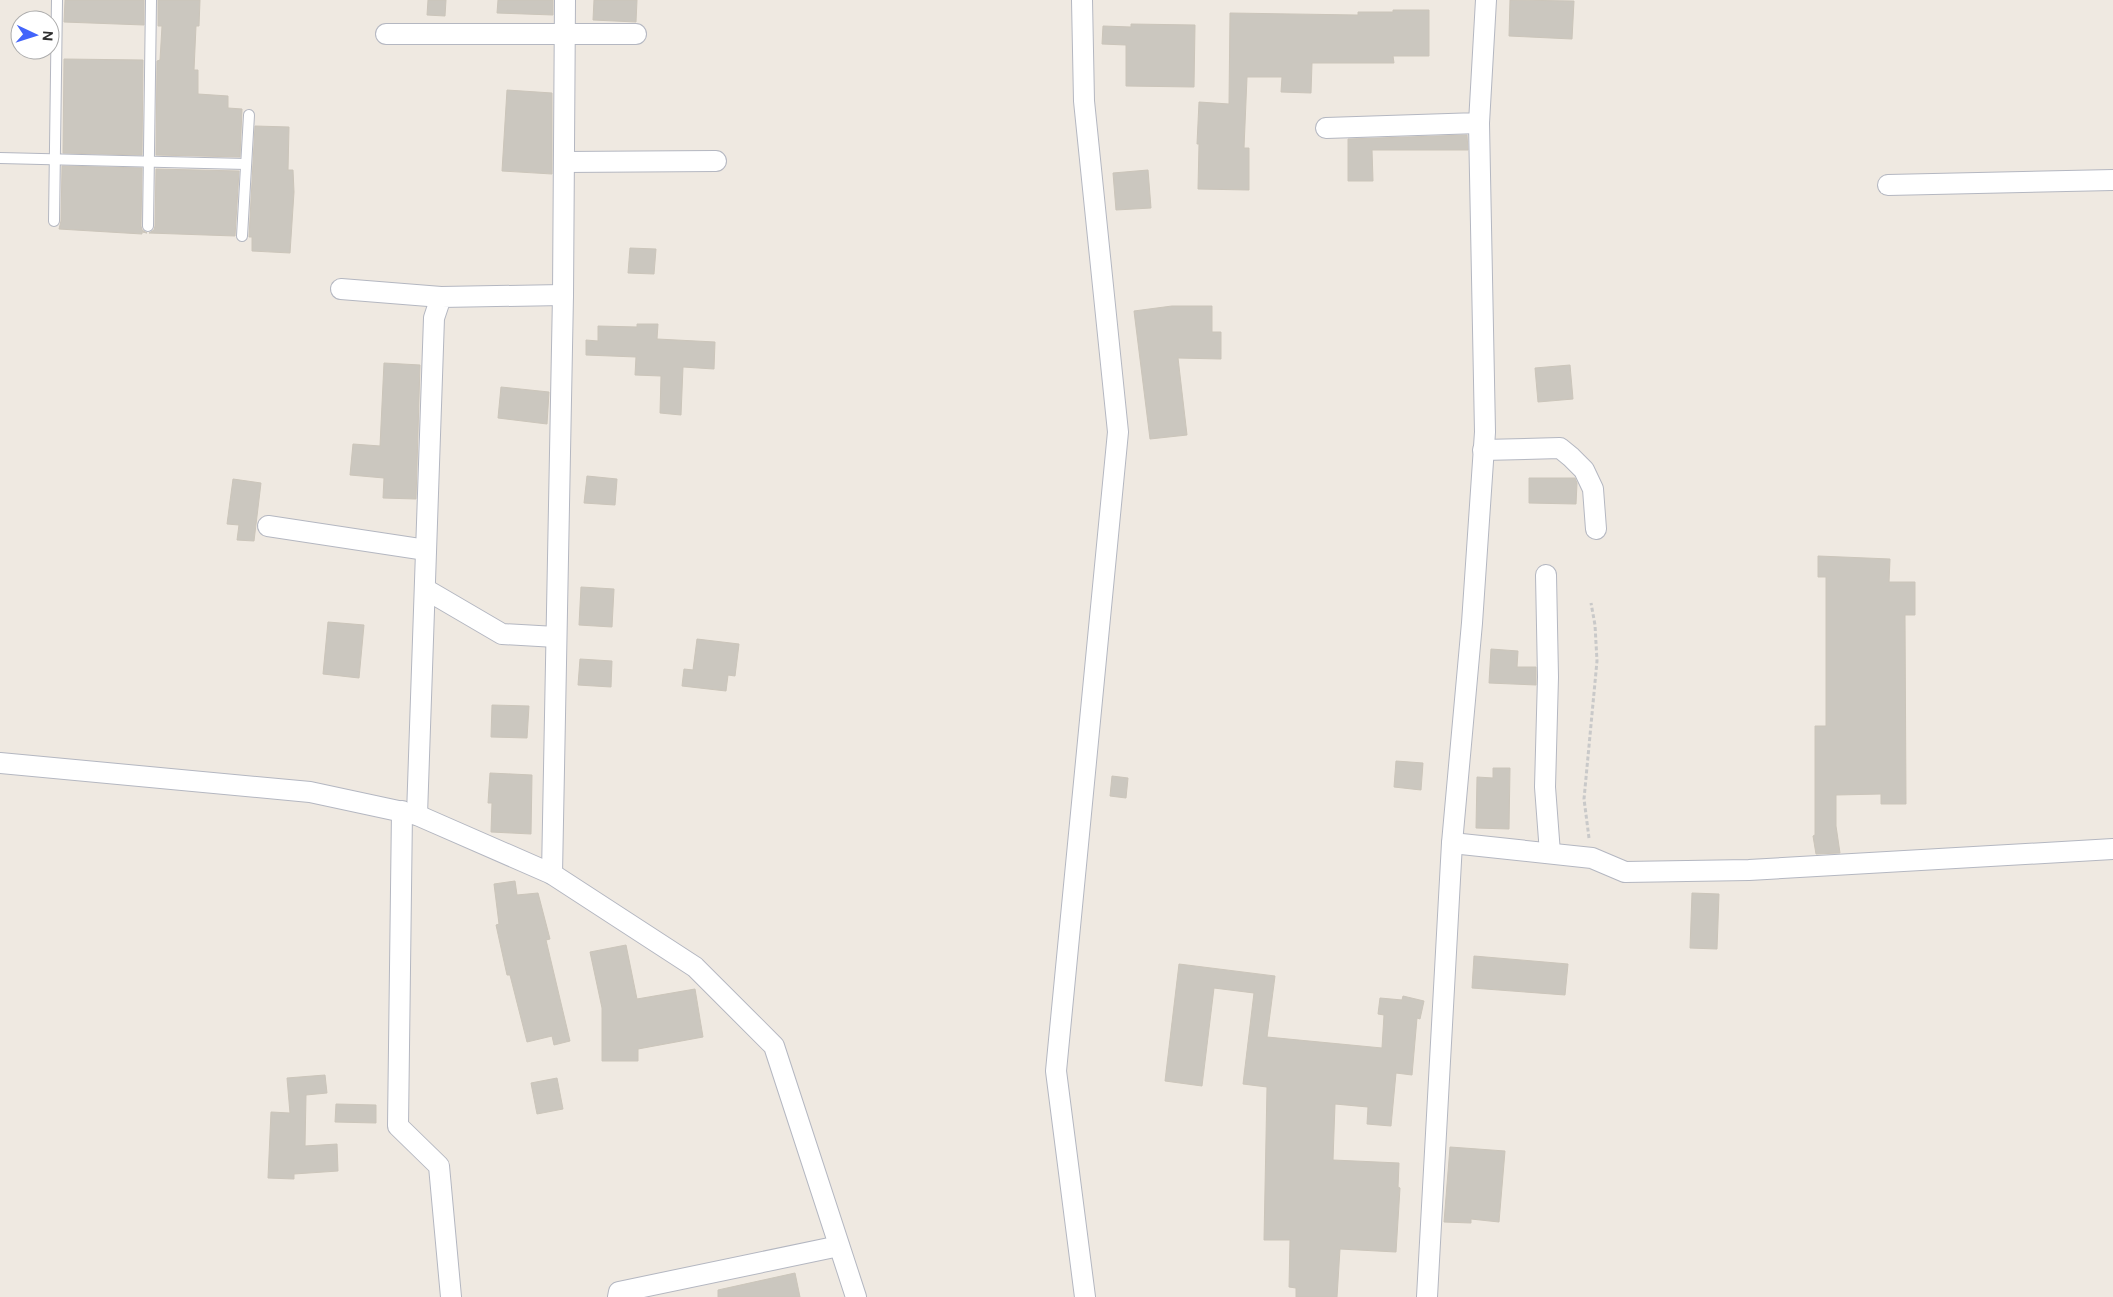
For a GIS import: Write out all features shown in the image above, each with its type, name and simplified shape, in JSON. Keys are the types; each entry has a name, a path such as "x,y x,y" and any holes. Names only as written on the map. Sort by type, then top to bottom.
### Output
{"street":[{"path":"552,874 563,295 565,0"},
{"path":"1082,0 1084,101 1118,432 1056,1071 1085,1297"},
{"path":"1427,1297 1452,843 1472,622 1483,450 1478,123 1486,0"},
{"path":"386,34 636,34"},
{"path":"1326,128 1478,123"},
{"path":"564,162 716,161"},
{"path":"1888,186 2113,180"},
{"path":"341,289 441,297 563,295"},
{"path":"441,297 434,318 425,589 410,813 398,1126 440,1166 451,1297"},
{"path":"1483,450 1560,448 1584,470 1593,489 1596,529"},
{"path":"268,526 426,550"},
{"path":"1546,575 1548,677 1545,787 1550,853"},
{"path":"425,589 502,634 556,636"},
{"path":"0,763 310,792 410,813 552,874 695,967 774,1046 856,1297"},
{"path":"1452,843 1592,858 1625,872 1749,870 2113,849"},
{"path":"618,1297 619,1292 839,1246"}],"lane":[{"path":"54,221 57,0"},
{"path":"148,226 151,0"},
{"path":"242,236 250,115"},
{"path":"0,158 246,164"}],"path":[{"path":"1591,603 1595,626 1597,662 1584,799 1592,858"}],"building":[{"path":"65,0 144,0 144,25 64,22"},
{"path":"158,0 200,0 199,26 196,26 194,70 198,70 198,94 228,96 228,108 242,109 240,157 156,155 157,61 160,60 162,26 158,26"},
{"path":"428,0 446,0 445,16 427,15"},
{"path":"498,0 553,0 553,15 497,13"},
{"path":"594,0 637,0 636,22 593,20"},
{"path":"1510,0 1574,1 1572,39 1509,36"},
{"path":"1393,10 1429,10 1429,56 1393,56 1394,63 1312,63 1311,93 1281,92 1282,77 1247,77 1244,148 1249,148 1249,190 1198,189 1199,144 1197,144 1199,102 1229,104 1230,13 1358,15 1358,12 1393,12"},
{"path":"1131,24 1195,25 1194,87 1126,86 1126,45 1102,44 1103,26 1131,27"},
{"path":"64,59 143,60 142,155 63,153"},
{"path":"507,90 552,93 552,174 502,171"},
{"path":"255,126 289,127 288,170 293,170 294,192 290,253 252,251 252,237 249,237"},
{"path":"1467,135 1468,150 1372,150 1373,181 1348,181 1348,139"},
{"path":"62,166 142,168 141,226 142,230 147,233 59,229 61,221"},
{"path":"156,169 239,171 235,236 149,233 154,230 155,226"},
{"path":"1148,170 1151,208 1116,210 1113,173"},
{"path":"630,248 656,249 654,274 628,273"},
{"path":"1172,306 1212,306 1212,332 1221,332 1221,359 1178,358 1187,435 1150,439 1134,311"},
{"path":"637,324 658,324 657,339 715,342 714,369 683,367 681,415 660,413 661,376 635,375 636,357 586,355 586,340 598,341 598,326 637,327"},
{"path":"384,363 420,365 416,499 383,498 384,478 350,475 353,444 380,446"},
{"path":"1570,365 1573,399 1538,402 1535,368"},
{"path":"501,387 549,392 547,424 498,418"},
{"path":"587,476 617,479 615,505 584,503"},
{"path":"1529,478 1575,478 1577,483 1576,504 1529,503"},
{"path":"233,479 261,483 254,541 237,540 239,525 227,524"},
{"path":"1818,556 1890,559 1889,582 1915,582 1915,615 1905,615 1906,804 1881,804 1881,794 1836,795 1836,826 1840,853 1816,854 1813,836 1815,835 1815,726 1826,726 1826,577 1818,577"},
{"path":"581,587 614,589 612,627 579,625"},
{"path":"328,622 364,625 359,678 323,674"},
{"path":"697,639 739,644 735,676 728,675 726,691 682,686 684,669 693,670"},
{"path":"1491,649 1518,651 1517,667 1536,667 1536,685 1489,683"},
{"path":"580,659 612,661 611,687 578,685"},
{"path":"492,705 529,706 527,738 491,737"},
{"path":"1396,761 1423,763 1421,790 1394,787"},
{"path":"1493,768 1510,768 1509,829 1476,828 1477,777 1493,778"},
{"path":"490,773 532,775 531,834 491,832 492,803 488,803"},
{"path":"1112,776 1128,778 1126,798 1110,796"},
{"path":"515,881 517,895 538,893 550,939 546,940 570,1041 554,1045 552,1036 527,1042 510,975 507,975 496,925 499,924 494,884"},
{"path":"1692,893 1719,894 1717,949 1690,948"},
{"path":"626,945 637,999 695,989 703,1037 638,1049 638,1061 602,1061 602,1008 590,952"},
{"path":"1474,956 1568,964 1565,995 1472,988"},
{"path":"1179,964 1275,976 1267,1037 1382,1048 1384,1015 1378,1014 1380,998 1402,1000 1403,996 1424,1001 1420,1019 1417,1018 1412,1075 1396,1073 1391,1126 1367,1124 1368,1107 1335,1104 1333,1160 1399,1163 1398,1187 1400,1188 1396,1252 1340,1249 1337,1297 1296,1297 1296,1288 1289,1287 1290,1240 1264,1240 1267,1087 1243,1084 1254,993 1214,988 1202,1086 1165,1081"},
{"path":"325,1075 327,1093 306,1095 305,1146 337,1144 338,1171 294,1174 294,1179 268,1178 271,1112 290,1113 287,1078"},
{"path":"557,1078 563,1109 537,1114 531,1083"},
{"path":"336,1104 376,1105 376,1123 335,1122"},
{"path":"1450,1147 1505,1151 1499,1222 1471,1219 1471,1223 1444,1222"},
{"path":"795,1273 800,1297 718,1297 718,1290"}]}
